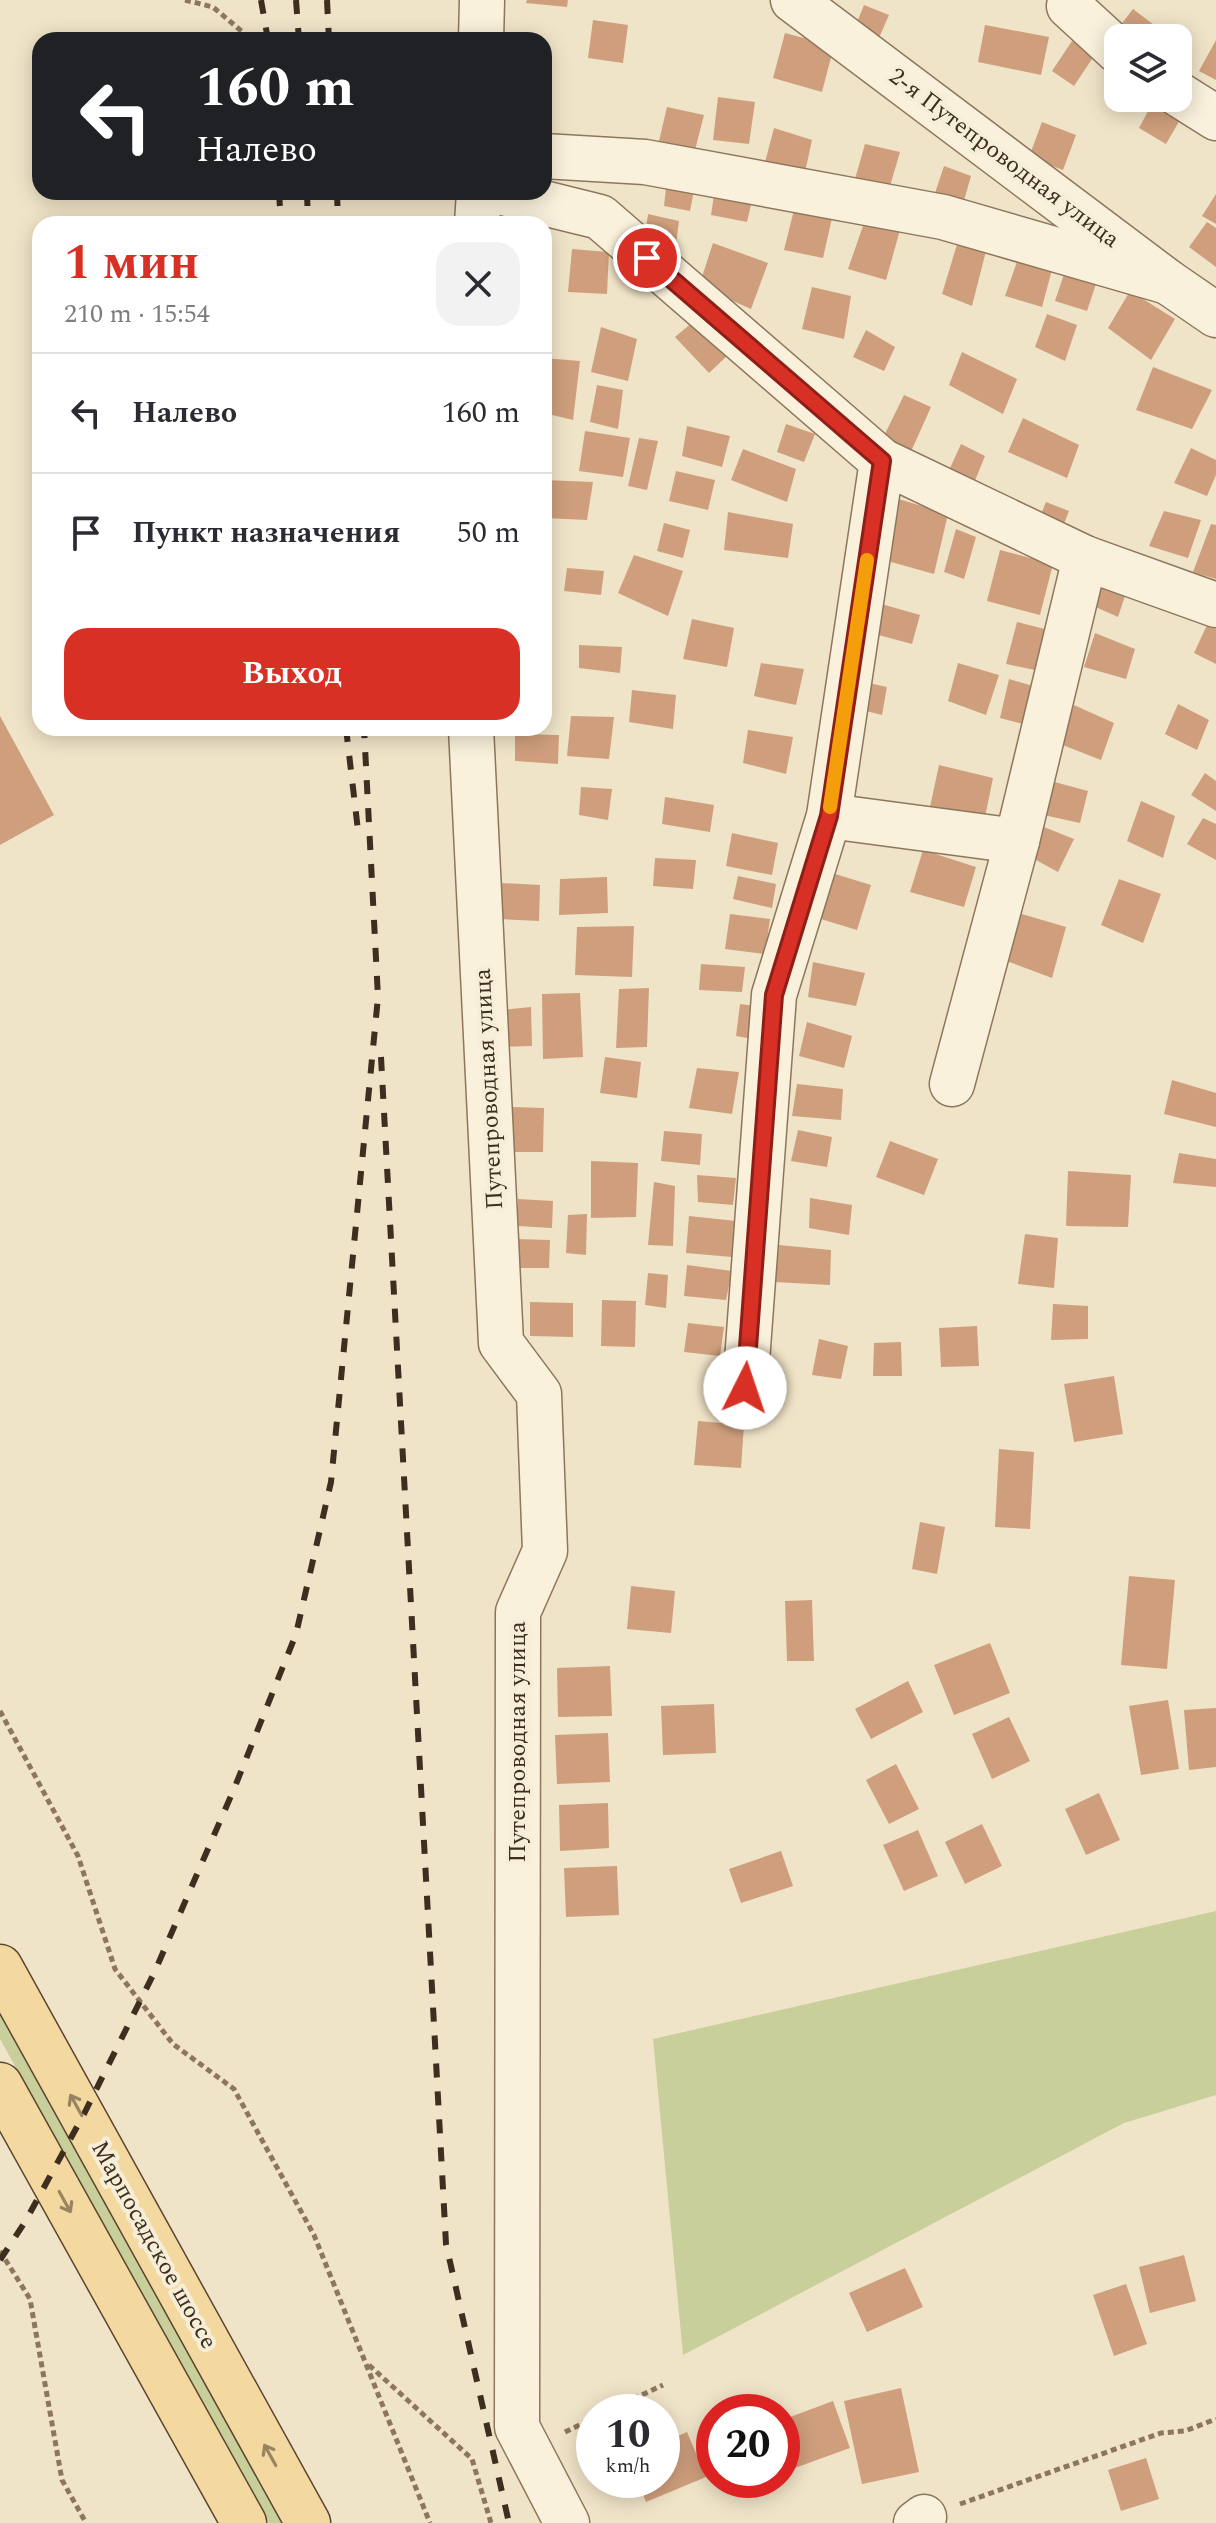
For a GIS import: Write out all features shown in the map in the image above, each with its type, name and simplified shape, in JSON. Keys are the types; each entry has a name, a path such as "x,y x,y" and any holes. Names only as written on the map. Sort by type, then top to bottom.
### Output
{"main road":[{"name":"Марпосадское шоссе","path":"0,1967 308,2523"},
{"path":"0,2085 244,2523"}],"street":[{"path":"481,32 482,0"},
{"name":"2-я Путепроводная улица","path":"793,0 1216,315"},
{"path":"1072,0 1069,6 1104,38"},
{"path":"1192,103 1216,118"},
{"path":"552,156 645,162 943,217 1168,282"},
{"path":"531,200 600,217 882,461 1085,558 1216,605"},
{"path":"745,1388 774,995 829,816 882,461"},
{"path":"952,1084 1017,841 1085,558"},
{"name":"Путепроводная улица","path":"471,736 501,1343 539,1394 545,1551 518,1612 517,2427 567,2523"},
{"path":"829,816 1017,841"}],"path":[{"path":"185,0 213,7 243,32"},
{"path":"0,1711 78,1856 115,1969 173,2044 234,2089 314,2235 430,2523"},
{"path":"0,2251 30,2299 62,2480 86,2523"},
{"path":"365,2361 472,2459 491,2523"},
{"path":"644,2394 663,2385"},
{"path":"920,2520 1161,2433 1185,2431 1216,2419"}],"green space":[{"path":"1216,1911 1216,2095 1124,2123 683,2355 653,2039"},
{"path":"0,2008 286,2523 269,2523 0,2039"}],"building":[{"path":"527,0 568,0 567,7 526,3"},
{"path":"864,5 889,15 875,47 851,37"},
{"path":"1133,9 1153,24 1121,24"},
{"path":"593,20 628,25 623,63 588,58"},
{"path":"985,25 1049,37 1041,75 978,62"},
{"path":"785,33 834,46 822,92 773,78"},
{"path":"1216,40 1216,80 1199,71"},
{"path":"1072,41 1094,56 1074,86 1052,71"},
{"path":"718,97 755,102 749,144 713,140"},
{"path":"667,107 704,115 695,150 659,141"},
{"path":"1148,112 1170,112 1181,118 1166,144 1139,128"},
{"path":"1042,122 1076,135 1063,170 1029,157"},
{"path":"774,128 812,140 804,177 764,166"},
{"path":"865,144 900,152 890,186 855,179"},
{"path":"944,166 971,176 961,211 932,202"},
{"path":"667,179 695,185 690,211 664,206"},
{"path":"715,188 753,196 747,222 711,215"},
{"path":"1216,194 1216,224 1202,216"},
{"path":"794,210 832,218 823,258 784,250"},
{"path":"648,214 679,221 676,244 645,237"},
{"path":"1207,222 1216,228 1216,267 1189,247"},
{"path":"864,223 900,230 886,280 848,269"},
{"path":"958,241 986,251 972,306 942,294"},
{"path":"713,243 768,263 751,309 699,286"},
{"path":"572,249 609,252 607,294 568,292"},
{"path":"1019,256 1053,266 1042,307 1005,296"},
{"path":"1067,265 1099,275 1087,311 1055,301"},
{"path":"812,287 851,296 844,339 802,329"},
{"path":"1130,291 1175,319 1151,360 1108,328"},
{"path":"1047,314 1077,325 1065,361 1035,347"},
{"path":"693,322 727,356 709,373 675,337"},
{"path":"601,327 637,339 628,381 591,372"},
{"path":"866,330 895,347 884,371 853,357"},
{"path":"962,352 1017,379 1003,414 949,385"},
{"path":"552,359 580,361 573,420 552,415"},
{"path":"1153,367 1212,390 1192,429 1136,410"},
{"path":"597,385 623,390 618,429 590,422"},
{"path":"904,395 931,407 909,456 882,440"},
{"path":"1023,418 1079,445 1067,478 1008,452"},
{"path":"786,424 815,434 804,462 777,452"},
{"path":"687,426 730,436 722,467 682,456"},
{"path":"585,431 630,438 623,477 579,471"},
{"path":"639,438 658,441 647,490 628,486"},
{"path":"961,444 985,456 970,493 946,477"},
{"path":"1191,448 1216,460 1216,475 1207,496 1174,483"},
{"path":"743,449 796,469 787,502 731,480"},
{"path":"676,471 715,480 708,510 669,501"},
{"path":"552,480 593,482 587,520 552,518"},
{"path":"892,497 948,514 934,574 873,557"},
{"path":"1046,502 1069,511 1059,537 1036,526"},
{"path":"1164,511 1201,520 1188,558 1149,546"},
{"path":"728,512 793,524 788,558 724,550"},
{"path":"664,523 690,530 683,558 657,551"},
{"path":"1211,524 1216,525 1216,579 1193,572"},
{"path":"956,529 976,537 964,579 944,572"},
{"path":"1000,550 1053,564 1040,615 987,601"},
{"path":"634,555 683,571 668,616 618,593"},
{"path":"567,568 604,571 601,595 564,591"},
{"path":"1099,580 1127,590 1118,617 1089,604"},
{"path":"878,603 920,615 912,644 871,633"},
{"path":"692,619 734,628 727,667 683,659"},
{"path":"1017,622 1049,630 1039,671 1006,664"},
{"path":"1207,625 1216,629 1216,664 1194,653"},
{"path":"1095,633 1135,649 1126,679 1084,667"},
{"path":"579,645 622,647 620,673 579,668"},
{"path":"761,663 804,669 796,705 754,696"},
{"path":"958,663 999,675 986,715 948,701"},
{"path":"1009,679 1033,686 1027,725 1000,718"},
{"path":"855,680 887,687 882,715 850,707"},
{"path":"632,690 676,695 673,729 629,722"},
{"path":"1178,704 1209,720 1197,750 1165,734"},
{"path":"1074,705 1114,723 1101,760 1060,744"},
{"path":"0,716 54,815 0,845"},
{"path":"571,716 614,717 609,759 567,756"},
{"path":"748,730 793,737 786,774 743,763"},
{"path":"559,735 558,764 515,761 515,736"},
{"path":"939,765 993,778 985,817 930,807"},
{"path":"1205,773 1216,781 1216,811 1191,795"},
{"path":"1047,780 1088,791 1080,823 1039,814"},
{"path":"581,787 612,789 608,820 579,815"},
{"path":"665,797 714,805 710,832 662,824"},
{"path":"1141,801 1175,816 1163,858 1127,841"},
{"path":"1203,818 1216,824 1216,860 1187,844"},
{"path":"1039,825 1074,839 1058,872 1025,854"},
{"path":"732,833 778,843 772,875 726,866"},
{"path":"923,850 976,867 964,907 910,892"},
{"path":"655,858 696,860 693,889 653,886"},
{"path":"832,873 871,885 857,930 814,917"},
{"path":"738,876 776,884 772,908 733,899"},
{"path":"607,877 608,913 559,915 560,879"},
{"path":"1119,879 1161,894 1143,943 1101,925"},
{"path":"501,883 540,885 539,921 498,919"},
{"path":"1015,912 1066,927 1052,978 1004,960"},
{"path":"730,914 770,919 765,954 725,949"},
{"path":"634,926 632,977 575,975 577,927"},
{"path":"813,962 865,973 856,1006 808,997"},
{"path":"701,964 745,967 742,992 699,990"},
{"path":"649,988 647,1047 616,1048 619,989"},
{"path":"580,993 583,1057 543,1059 542,994"},
{"path":"740,1004 763,1007 758,1040 736,1036"},
{"path":"531,1007 532,1046 502,1047 501,1010"},
{"path":"807,1022 852,1036 844,1068 799,1056"},
{"path":"605,1057 641,1062 637,1098 600,1093"},
{"path":"697,1068 739,1072 732,1114 689,1108"},
{"path":"1172,1080 1216,1093 1216,1127 1164,1114"},
{"path":"797,1084 843,1089 841,1120 792,1116"},
{"path":"513,1107 544,1108 543,1152 512,1152"},
{"path":"798,1130 832,1137 827,1167 791,1161"},
{"path":"664,1131 702,1134 700,1165 661,1161"},
{"path":"890,1141 938,1159 924,1195 876,1177"},
{"path":"1179,1153 1216,1159 1216,1187 1173,1183"},
{"path":"591,1161 638,1163 636,1217 591,1218"},
{"path":"1068,1171 1131,1175 1128,1227 1066,1226"},
{"path":"697,1175 736,1178 733,1205 698,1202"},
{"path":"654,1182 675,1186 673,1246 648,1245"},
{"path":"810,1198 852,1205 849,1235 809,1228"},
{"path":"518,1199 553,1201 552,1228 518,1226"},
{"path":"587,1214 586,1255 566,1253 568,1215"},
{"path":"689,1216 736,1221 732,1257 686,1253"},
{"path":"1025,1234 1058,1238 1054,1288 1018,1284"},
{"path":"516,1239 550,1240 549,1268 517,1268"},
{"path":"779,1245 831,1250 830,1285 774,1282"},
{"path":"687,1265 732,1271 726,1300 684,1296"},
{"path":"648,1273 668,1275 666,1308 645,1305"},
{"path":"602,1300 636,1301 635,1347 601,1346"},
{"path":"530,1302 573,1303 573,1337 530,1336"},
{"path":"1053,1304 1088,1306 1088,1339 1051,1340"},
{"path":"688,1323 724,1327 720,1356 684,1352"},
{"path":"977,1326 979,1366 941,1367 939,1328"},
{"path":"819,1339 848,1346 841,1379 812,1375"},
{"path":"901,1342 902,1376 873,1376 874,1343"},
{"path":"1114,1376 1123,1434 1074,1442 1064,1384"},
{"path":"698,1421 744,1425 741,1468 694,1465"},
{"path":"999,1449 1034,1452 1030,1529 995,1527"},
{"path":"920,1522 945,1527 937,1574 912,1569"},
{"path":"1129,1576 1175,1580 1167,1669 1121,1665"},
{"path":"631,1586 675,1591 671,1633 627,1629"},
{"path":"812,1600 814,1661 787,1661 785,1601"},
{"path":"990,1643 1010,1693 954,1715 934,1665"},
{"path":"610,1666 612,1716 558,1717 557,1668"},
{"path":"908,1681 923,1712 871,1739 855,1709"},
{"path":"1168,1700 1179,1769 1141,1775 1129,1706"},
{"path":"714,1704 716,1753 663,1755 661,1706"},
{"path":"1216,1708 1216,1767 1189,1770 1184,1710"},
{"path":"1009,1717 1030,1761 992,1779 972,1734"},
{"path":"608,1733 610,1782 557,1784 555,1735"},
{"path":"896,1764 919,1809 889,1824 866,1780"},
{"path":"1099,1793 1120,1840 1086,1855 1065,1809"},
{"path":"608,1803 609,1848 560,1851 559,1805"},
{"path":"982,1824 1002,1866 965,1884 945,1842"},
{"path":"918,1830 938,1876 904,1891 883,1845"},
{"path":"781,1851 793,1886 741,1903 729,1869"},
{"path":"617,1866 619,1915 566,1917 564,1868"},
{"path":"1184,2255 1196,2301 1150,2313 1139,2267"},
{"path":"905,2268 923,2307 867,2332 849,2293"},
{"path":"1126,2284 1147,2344 1114,2356 1093,2295"},
{"path":"901,2388 919,2472 862,2484 844,2401"},
{"path":"833,2401 850,2448 800,2466 800,2413"},
{"path":"687,2432 696,2453 696,2481 680,2488 680,2435"},
{"path":"1146,2458 1159,2499 1121,2511 1108,2470"}],"railway":[{"path":"261,0 267,32"},
{"path":"296,0 298,32"},
{"path":"327,0 329,32"},
{"path":"280,200 280,216"},
{"path":"307,200 308,216"},
{"path":"337,200 338,216"},
{"path":"347,736 359,839"},
{"path":"0,2260 25,2222 84,2114 155,1971 234,1789 296,1634 331,1482 378,997 364,736"},
{"path":"381,1057 446,2244 509,2523"}],"slow traffic":[{"path":"830,807 867,560"}],"route":[{"path":"647,258 882,461 829,816 774,995 745,1388"}]}
